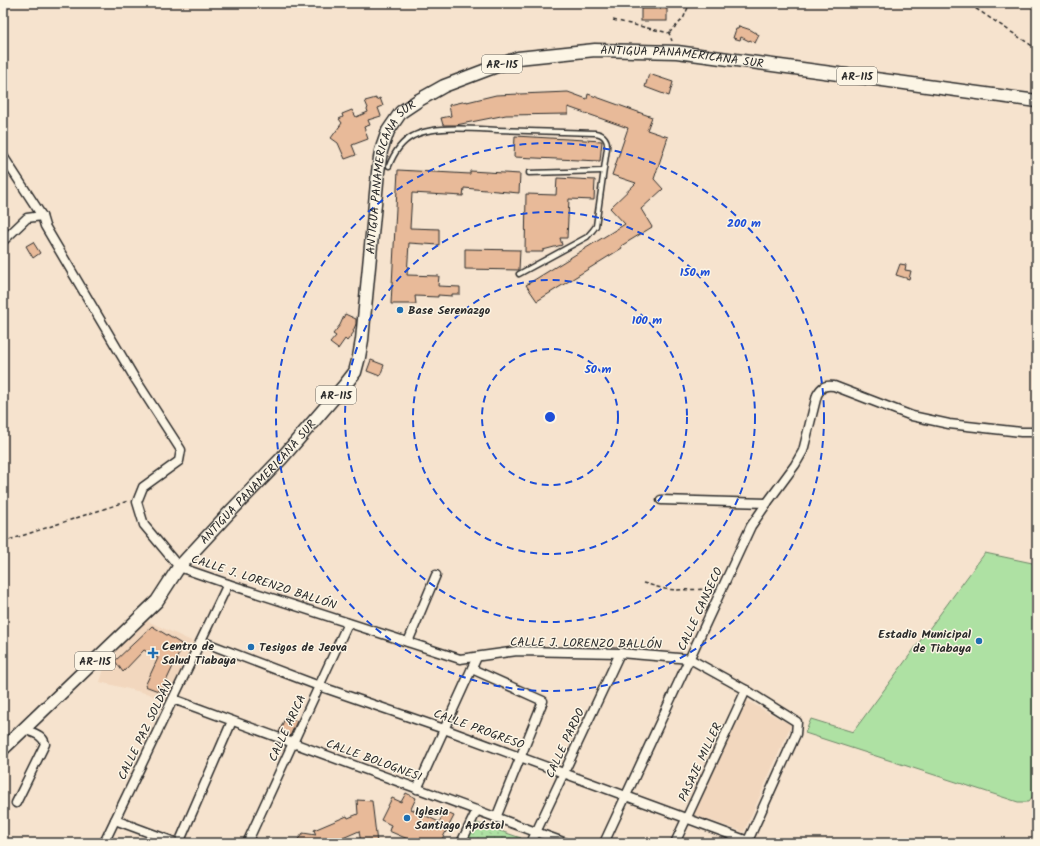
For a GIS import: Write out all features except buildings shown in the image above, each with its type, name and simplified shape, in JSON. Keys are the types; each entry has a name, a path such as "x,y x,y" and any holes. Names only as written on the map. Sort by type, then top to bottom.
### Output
{"main road":[{"name":"ANTIGUA PANAMERICANA SUR","path":"4,747 157,601 179,567 281,459 355,372 361,346 378,172 382,151 388,131 402,112 419,100 444,86 518,58 595,50 677,52 1037,101"}],"street":[{"path":"3,156 42,216 45,226 134,376 181,450 178,462 143,487 137,502 144,525 179,567"},
{"path":"3,240 27,218 42,216"},
{"name":"CALLE CANSECO","path":"604,843 751,526 795,465 803,451 817,395 820,389 826,385 834,386 912,416 950,424 1021,432 1037,432"},
{"path":"661,500 767,503"},
{"name":"CALLE J. LORENZO BALLÓN","path":"179,567 460,659 517,651 620,653 690,659 746,690 797,722 796,734 748,842"},
{"path":"408,642 436,575"},
{"name":"CALLE PAZ SOLDÁN","path":"104,843 228,584"},
{"name":"CALLE ARICA","path":"247,843 348,623"},
{"name":"CALLE PROGRESO","path":"201,641 319,686 444,729 748,842"},
{"name":"CALLE PARDO","path":"531,843 620,653"},
{"path":"417,789 477,657"},
{"path":"472,669 543,701 496,818"},
{"name":"PASAJE MILLER","path":"675,843 746,690"},
{"name":"CALLE BOLOGNESI","path":"173,699 566,843"},
{"path":"115,820 178,843 232,721"},
{"path":"16,803 45,744 41,736 24,729"},
{"path":"461,843 477,810"}],"lane":[{"path":"389,166 396,151 406,140 428,131 456,129 598,133 604,137 607,144 596,226 583,240 519,274"},
{"path":"529,173 603,171"}],"path":[{"path":"669,33 682,19 690,3"},
{"path":"963,3 978,10 1037,49"},
{"path":"613,20 669,33"},
{"path":"669,33 677,52"},
{"path":"3,542 139,498"},
{"path":"642,584 676,590 707,590 723,587"}],"shaded area":[{"name":"Centro de Salud Tiabaya","path":"145,620 196,643 168,703 149,694 100,682 106,662"},
{"path":"744,699 791,725 744,832 694,815"}],"green space":[{"name":"Estadio Municipal de Tiabaya","path":"985,553 1037,564 1037,791 1028,802 1018,802 805,733 811,719 853,732"},
{"path":"471,821 521,838 519,843 462,843"}],"place":[{"name":"Base Serenazgo","path":"400,310"},
{"name":"Estadio Municipal de Tiabaya","path":"979,641"},
{"name":"Tesigos de Jeova","path":"251,647"},
{"name":"Centro de Salud Tiabaya","path":"153,653"},
{"name":"Iglesia Santiago Apóstol","path":"407,818"}]}
